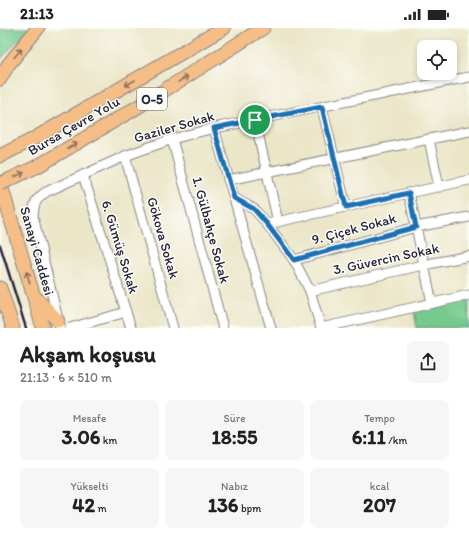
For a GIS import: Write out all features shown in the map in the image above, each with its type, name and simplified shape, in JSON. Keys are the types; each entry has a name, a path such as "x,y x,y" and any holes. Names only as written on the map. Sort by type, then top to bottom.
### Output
{"highway":[{"path":"0,79 8,64 38,28"},
{"name":"Bursa Çevre Yolu","path":"0,156 30,141 224,28"},
{"name":"Bursa Çevre Yolu","path":"0,183 38,166 141,105 263,28"},
{"path":"0,176 7,202"},
{"name":"Sanayi Caddesi","path":"0,183 7,202 43,328"},
{"path":"0,288 12,328"},
{"path":"34,296 59,325"}],"street":[{"name":"Gaziler Sokak","path":"37,199 46,192 125,156 214,128 469,77"},
{"path":"322,107 346,207"},
{"path":"255,120 278,222"},
{"path":"214,128 271,328"},
{"path":"228,180 469,131"},
{"name":"1. Gülbahçe Sokak","path":"172,140 223,328"},
{"path":"429,140 439,187"},
{"name":"Gökova Sokak","path":"125,156 173,328"},
{"name":"6. Gümüş Sokak","path":"83,175 131,328"},
{"path":"267,224 469,180"},
{"path":"409,193 432,303"},
{"path":"234,198 254,209 294,260 310,290 321,328 469,295"},
{"name":"Sanayi Caddesi","path":"37,199 34,206 33,216 59,325"},
{"name":"9. Çiçek Sokak","path":"294,260 416,227 469,217"},
{"name":"3. Güvercin Sokak","path":"310,290 469,256"},
{"path":"70,328 126,312"}],"green space":[{"path":"29,28 0,60 0,30"},
{"path":"469,299 469,328 417,328 414,311"}],"railway":[{"path":"0,245 26,328"}],"route":[{"path":"322,107 346,207 409,193 416,227 294,260 254,209 234,198 214,128 255,120 322,107"}]}
